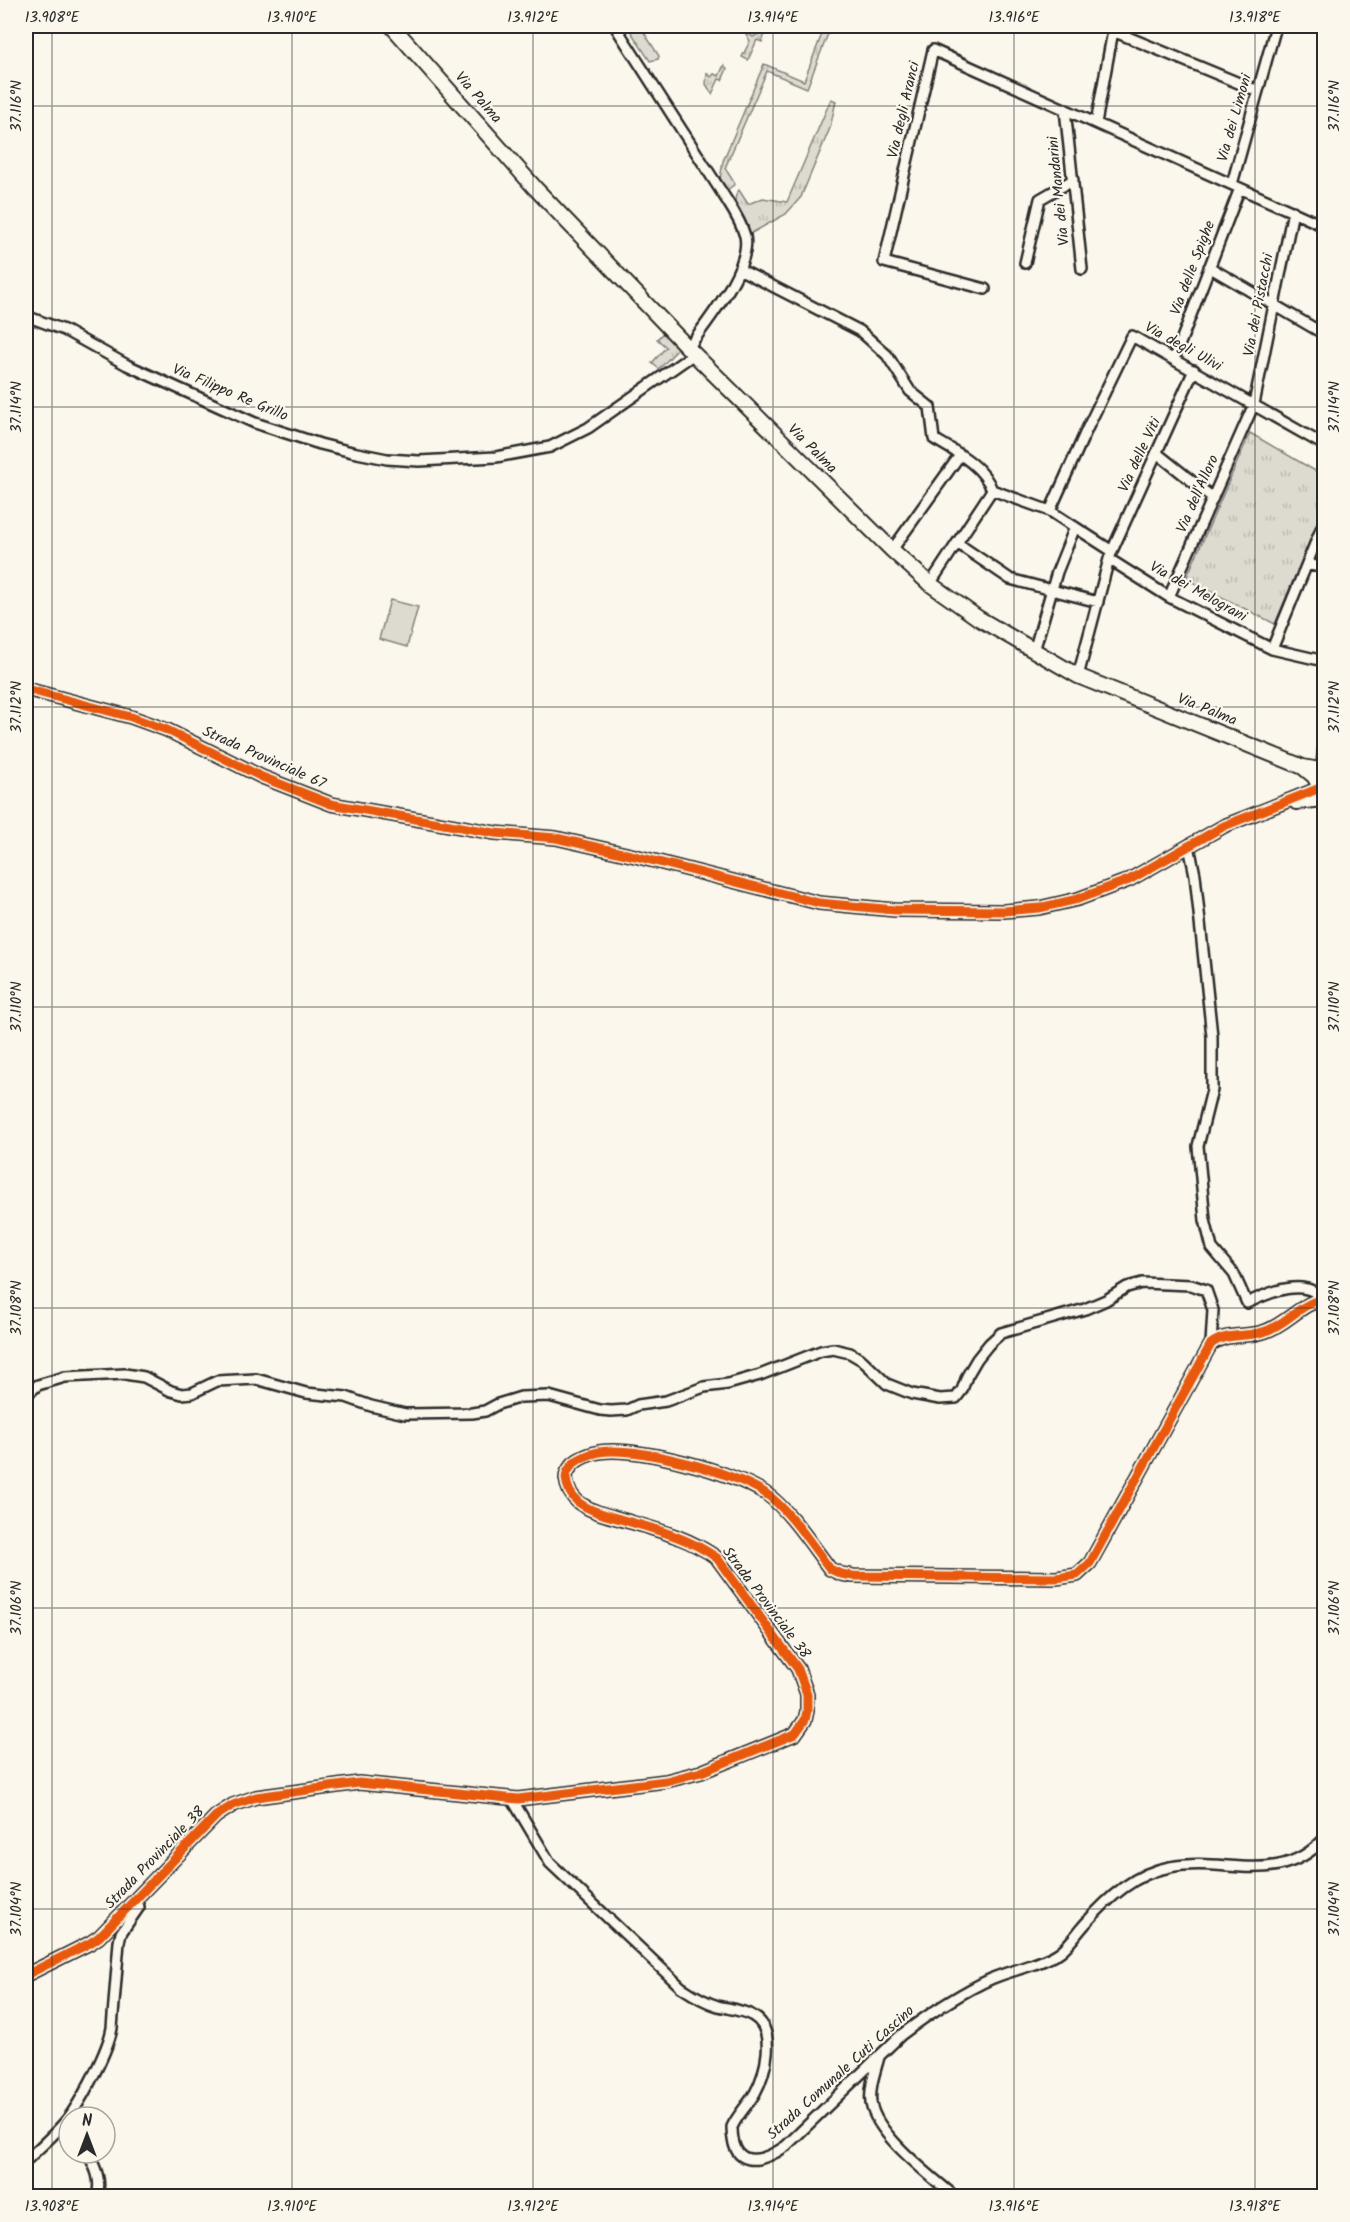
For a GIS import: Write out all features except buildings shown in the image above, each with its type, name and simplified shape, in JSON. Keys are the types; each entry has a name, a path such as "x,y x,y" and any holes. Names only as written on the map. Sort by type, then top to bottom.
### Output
{"main road":[{"name":"Via Palma","path":"392,26 535,188 691,351 892,550 930,584 978,618 1078,676 1303,767"},
{"path":"1303,767 1323,784"}],"street":[{"path":"615,26 740,224 745,237 746,250 741,270 691,351"},
{"name":"Via dei Limoni","path":"1236,186 1276,26"},
{"path":"1096,123 1113,31 1258,91"},
{"name":"Via degli Aranci","path":"985,289 884,262 933,50 1324,226"},
{"name":"Via dei Mandarini","path":"1065,109 1082,269"},
{"path":"1024,263 1040,199 1073,180"},
{"name":"Via delle Spighe","path":"1174,358 1209,267 1236,186"},
{"name":"Via dei Pistacchi","path":"1254,404 1293,211"},
{"path":"1209,267 1324,334"},
{"path":"741,270 803,304 860,331 887,355 910,391 930,407 934,439 960,455 988,478 992,490 930,584"},
{"name":"Via Filippo Re Grillo","path":"26,316 64,330 127,365 255,423 352,452 387,459 419,461 496,457 550,447 588,428 691,351"},
{"name":"Via degli Ulivi","path":"1050,512 1131,336 1174,358 1324,445"},
{"name":"Via delle Viti","path":"1078,676 1111,555 1194,370"},
{"name":"Via dell'Alloro","path":"1169,597 1254,404"},
{"path":"1158,454 1213,498"},
{"path":"892,550 960,455"},
{"name":"Via dei Melograni","path":"992,490 1050,512 1075,527 1169,597 1272,649 1324,661"},
{"path":"1272,649 1324,522"},
{"path":"1034,651 1051,590 1075,527"},
{"path":"957,543 1010,579 1098,602"},
{"path":"1307,564 1324,568"},
{"name":"Strada Provinciale 67","path":"26,689 131,717 167,730 262,777 331,804 495,833 556,838 819,903 895,910 1004,911 1039,908 1078,899 1130,880 1224,826 1253,813 1283,804 1323,784"},
{"path":"1303,767 1314,763 1324,747"},
{"path":"1323,784 1324,747"},
{"path":"1189,846 1198,897 1212,1036 1212,1090 1198,1146 1205,1220 1212,1248 1234,1274 1247,1303 1264,1295 1289,1289 1307,1289 1324,1298"},
{"path":"26,1395 38,1385 65,1377 125,1374 144,1377 182,1394 192,1393 217,1381 256,1379 306,1392 346,1397 405,1414 472,1413 485,1411 521,1397 549,1396 611,1411 627,1410 638,1405 666,1401 704,1387 728,1384 821,1351 833,1349 842,1350 862,1360 887,1384 912,1394 949,1399 956,1398 977,1359 1001,1333 1085,1309 1127,1287 1142,1283 1191,1285 1206,1290 1213,1310 1211,1344"},
{"path":"1211,1344 1221,1338 1267,1331 1306,1305 1324,1298"},
{"name":"Strada Provinciale 38","path":"26,1975 90,1943 216,1816 233,1804 256,1797 359,1783 512,1799 666,1781 701,1772 795,1734 805,1719 807,1711 807,1694 798,1670 717,1558 701,1546 680,1537 598,1513 579,1502 570,1494 566,1476 571,1466 589,1454 601,1452 668,1458 747,1483 766,1493 778,1504 830,1569 840,1574 853,1576 1066,1577 1077,1575 1090,1563 1211,1344"},
{"name":"Strada Comunale Cuti Cascino","path":"512,1799 550,1863 681,1987 700,1999 753,2016 763,2024 767,2044 762,2077 756,2092 732,2127 734,2144 742,2156 762,2160 786,2146 901,2035 921,2019 963,1993 1059,1953 1112,1897 1144,1875 1167,1867 1201,1863 1266,1868 1297,1859 1314,1850 1324,1839"},
{"path":"1314,1850 1324,1855"},
{"path":"78,2105 110,2040 119,1941 121,1933 139,1907 136,1899"},
{"path":"879,2056 870,2093 874,2118 920,2167 954,2196"},
{"path":"26,2161 57,2131"},
{"path":"94,2165 99,2183 97,2196"}],"green space":[{"path":"627,26 640,26 659,56 658,59 650,61"},
{"path":"825,26 831,26 807,88 767,71 725,168 735,184 727,190 720,180 723,161 764,64 804,81"},
{"path":"767,29 762,42 757,40 748,60 742,57 750,41 746,34 753,37"},
{"path":"724,65 727,69 712,94 706,84 707,73 711,77 714,74 719,76"},
{"path":"831,99 836,101 830,128 801,197 786,214 750,234 736,206 735,200 739,190 748,204 763,198 787,202"},
{"path":"664,332 677,347 659,369 652,363 666,347 657,339"},
{"path":"1250,433 1324,476 1324,508 1275,624 1186,579"},
{"path":"390,600 418,607 407,647 379,639"}],"cycle path":[{"path":"26,689 131,717 167,730 262,777 331,804 495,833 556,838 819,903 895,910 1004,911 1039,908 1078,899 1129,880 1224,826 1320,788"},
{"path":"26,1975 99,1937 216,1816 233,1805 256,1797 359,1783 518,1799 666,1781 701,1772 795,1734 805,1720 807,1711 807,1694 798,1669 717,1558 683,1539 598,1512 578,1502 570,1492 566,1476 568,1470 583,1457 599,1452 637,1453 685,1462 751,1485 774,1500 800,1529 830,1569 841,1574 1056,1578 1077,1575 1090,1563 1211,1344 1231,1336 1266,1331 1308,1305 1324,1299"}]}
